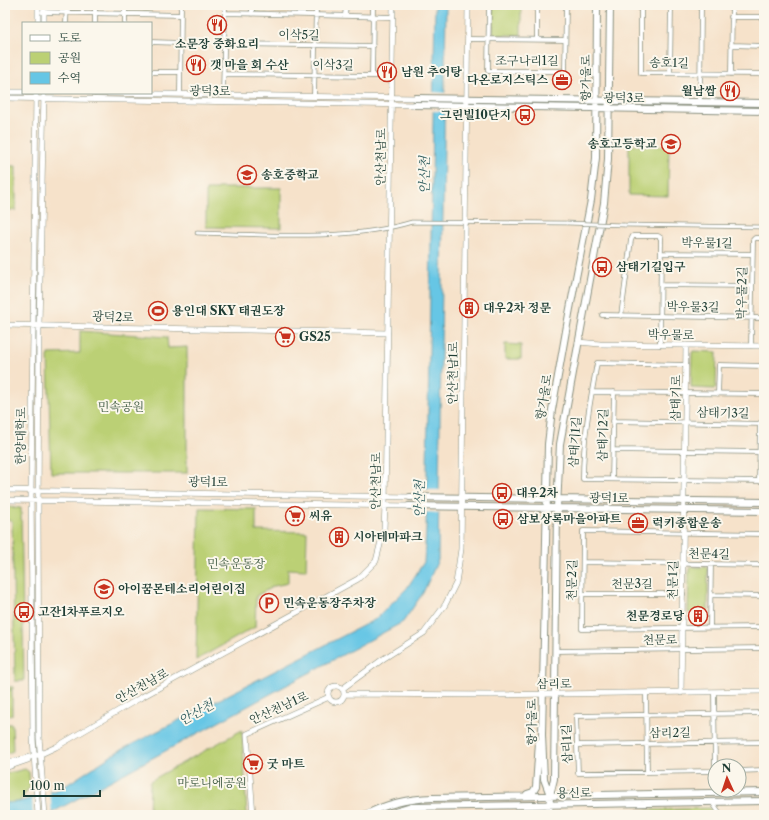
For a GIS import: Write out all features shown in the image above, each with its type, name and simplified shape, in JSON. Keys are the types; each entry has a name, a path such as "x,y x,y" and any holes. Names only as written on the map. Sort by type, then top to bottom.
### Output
{"main road":[{"name":"항가울로","path":"550,795 544,779 542,735 546,498 552,410 591,200 596,158 597,5"},
{"name":"항가울로","path":"549,815 550,795 554,779 557,498 560,444 604,203 608,160 610,5"},
{"name":"광덕3로","path":"416,102 464,99 764,103"},
{"name":"광덕3로","path":"416,102 464,106 764,111"},
{"name":"광덕1로","path":"410,496 764,502"},
{"name":"광덕1로","path":"409,506 764,511"},
{"path":"527,795 533,792 536,787 538,750 542,735"},
{"name":"용신로","path":"365,815 388,805 410,799 527,795 707,792"},
{"name":"용신로","path":"747,792 764,792"},
{"name":"용신로","path":"389,814 412,807 764,801"}],"street":[{"path":"38,5 38,22"},
{"path":"44,5 44,22"},
{"path":"66,22 67,5"},
{"path":"95,5 95,22"},
{"path":"125,22 126,5"},
{"path":"180,94 181,5"},
{"path":"223,95 225,5"},
{"path":"252,5 252,14"},
{"path":"314,96 316,5"},
{"path":"345,16 346,5"},
{"path":"372,76 374,5"},
{"name":"안산천남로","path":"5,764 41,754 358,579 376,561 384,529 386,505 393,5"},
{"name":"안산천남1로","path":"343,691 383,659 424,633 445,605 456,583 461,548 462,506 465,224 464,99 468,39 468,5"},
{"name":"조구나리1길","path":"489,5 488,71 565,71 566,5"},
{"path":"537,5 537,39"},
{"name":"송호1길","path":"642,5 641,73 764,74"},
{"path":"670,73 671,5"},
{"path":"700,102 701,5"},
{"path":"731,74 732,5"},
{"path":"38,12 181,15"},
{"path":"225,13 373,16 393,18"},
{"path":"731,17 764,17"},
{"path":"468,39 566,40"},
{"path":"152,42 180,43"},
{"name":"이삭5길","path":"224,44 373,46"},
{"path":"731,45 764,46"},
{"path":"152,72 180,72"},
{"name":"이삭3길","path":"224,74 392,77"},
{"path":"5,92 22,92"},
{"path":"124,94 125,100"},
{"name":"광덕3로","path":"152,94 391,97 416,102"},
{"name":"한양대학로","path":"36,96 31,500 34,756 38,815"},
{"name":"광덕3로","path":"5,98 44,96 125,100 392,104 416,102"},
{"name":"한양대학로","path":"44,96 39,325 38,500 41,754 45,815"},
{"path":"196,233 350,234 390,229 412,222 465,224 567,223 764,227"},
{"path":"621,316 631,240 633,236 658,236 661,238 660,345"},
{"name":"박우물2길","path":"751,346 753,240 755,238 764,238"},
{"name":"박우물1길","path":"661,253 752,254"},
{"path":"661,285 752,286"},
{"name":"박우물3길","path":"602,316 764,318"},
{"name":"광덕2로","path":"5,325 388,332"},
{"name":"박우물로","path":"578,342 660,345 764,346"},
{"name":"삼태기로","path":"684,510 686,345"},
{"name":"삼태기1길","path":"686,365 598,364 583,448 583,479 764,481"},
{"path":"718,394 719,365 764,366"},
{"name":"삼태기2길","path":"592,392 764,394"},
{"name":"삼태기2길","path":"612,479 614,392"},
{"name":"삼태기3길","path":"613,421 762,423 759,452 759,481"},
{"path":"613,450 759,452"},
{"name":"광덕1로","path":"5,490 410,496"},
{"name":"광덕1로","path":"5,500 409,506"},
{"name":"천문1길","path":"681,693 684,510"},
{"name":"천문2길","path":"764,534 583,531 582,629 764,627"},
{"name":"천문4길","path":"582,562 764,565"},
{"path":"710,627 711,564"},
{"name":"천문3길","path":"582,594 683,594"},
{"path":"711,595 764,596"},
{"name":"천문로","path":"556,651 764,648"},
{"path":"336,686 343,691 343,699 338,702 334,702 329,697 328,692 331,688 336,686"},
{"name":"삼리로","path":"343,691 555,695 764,691"},
{"path":"714,692 715,758"},
{"path":"646,693 647,772"},
{"name":"안산천남1로","path":"253,815 247,734 329,697"},
{"name":"삼리1길","path":"707,771 578,773 576,716 764,713"},
{"name":"삼리2길","path":"577,745 764,742"},
{"name":"안산천남로","path":"5,768 23,763 34,756"},
{"path":"747,771 764,770"},
{"path":"712,802 721,815"}],"green space":[{"path":"128,5 153,5 152,10 128,10"},
{"path":"254,5 288,5 288,12 254,11"},
{"path":"493,5 521,5 521,35 495,35 493,33"},
{"path":"629,145 669,146 668,196 629,195"},
{"path":"5,166 16,166 16,210 5,210"},
{"path":"217,188 281,188 281,228 206,227 206,190 217,190"},
{"name":"민속공원","path":"80,331 167,337 168,348 187,347 187,473 51,473 48,354 80,353"},
{"path":"505,344 521,345 521,359 505,359"},
{"path":"693,351 717,352 716,387 714,389 692,388"},
{"path":"5,507 21,508 24,681 15,681 12,521 5,520"},
{"name":"민속운동장","path":"199,508 256,509 256,531 307,532 306,570 288,569 288,583 274,586 256,596 255,627 196,660"},
{"path":"690,567 706,567 708,569 708,613 688,613"},
{"path":"5,687 13,687 13,689 6,690 12,690 12,715 5,715"},
{"path":"5,724 12,724 13,751 5,754"},
{"name":"마로니에공원","path":"242,730 247,815 149,815 150,781"},
{"path":"25,769 29,772 30,787 19,802 5,803 5,774"},
{"path":"709,808 715,815 564,815 568,813"}],"water":[{"name":"안산천","path":"435,5 446,5 438,560 423,593 403,622 53,812 46,815 5,815 5,803 19,802 62,788 117,752 376,619 407,588 424,562 426,530"}],"pier":[{"path":"431,92 447,93 446,111 431,111"},
{"path":"425,490 441,490 441,513 424,512"},
{"path":"50,790 52,814 33,815 32,796"}],"place":[{"name":"소문장 중화요리","path":"217,25"},
{"name":"갯 마을 회 수산","path":"196,65"},
{"name":"남원 추어탕","path":"387,72"},
{"name":"다온로지스틱스","path":"562,80"},
{"name":"월남쌈","path":"730,91"},
{"name":"그린빌10단지","path":"525,115"},
{"name":"송호고등학교","path":"671,144"},
{"name":"송호중학교","path":"247,175"},
{"name":"삼태기길입구","path":"602,267"},
{"name":"대우2차 정문","path":"469,308"},
{"name":"용인대 SKY 태권도장","path":"158,311"},
{"name":"GS25","path":"285,337"},
{"name":"대우2차","path":"502,493"},
{"name":"씨유","path":"295,516"},
{"name":"삼보상록마을아파트","path":"503,519"},
{"name":"럭키종합운송","path":"638,523"},
{"name":"시아테마파크","path":"339,537"},
{"name":"아이꿈몬테소리어린이집","path":"104,589"},
{"name":"민속운동장주차장","path":"269,603"},
{"name":"고잔1차푸르지오","path":"24,612"},
{"name":"천문경로당","path":"698,616"},
{"name":"굿 마트","path":"253,764"}]}
